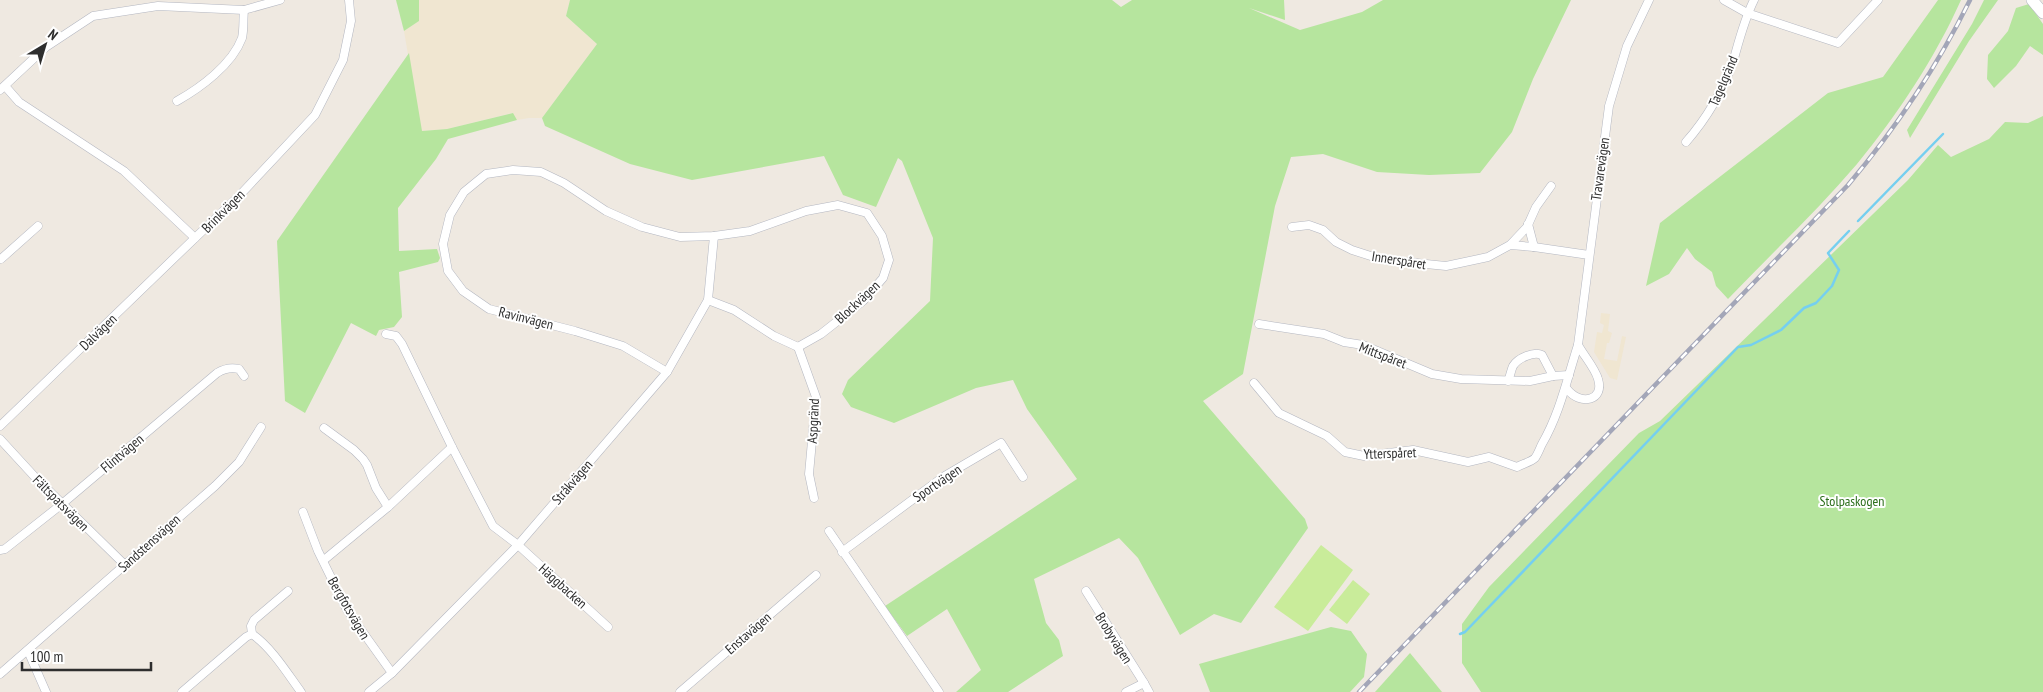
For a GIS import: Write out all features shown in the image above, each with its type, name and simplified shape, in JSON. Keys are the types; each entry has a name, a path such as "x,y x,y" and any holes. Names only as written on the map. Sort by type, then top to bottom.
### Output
{"main road":[{"path":"2032,0 2043,13"}],"street":[{"path":"2,88 46,47 93,16 158,6 244,10 280,0"},
{"name":"Brinkvägen","path":"2,88 19,102 124,171 195,238 239,196 315,115 343,60 351,21 349,0"},
{"name":"Travarevägen","path":"1517,466 1534,458 1550,431 1567,388 1578,345 1609,106 1627,46 1649,0"},
{"path":"1724,0 1747,12 1838,44 1878,0"},
{"name":"Tagelgränd","path":"1686,142 1714,105 1732,64 1747,12 1754,0"},
{"path":"177,101 200,88 233,54 242,37 244,10"},
{"name":"Ravinvägen","path":"667,372 622,346 575,331 490,309 463,291 448,271 443,244 450,215 464,192 486,174 514,170 541,172 564,183 606,211 642,227 680,236 714,236"},
{"name":"Innerspåret","path":"1292,227 1309,225 1323,230 1336,242 1352,250 1380,259 1446,266 1488,257 1510,245 1528,224 1536,207 1551,186"},
{"name":"Blockvägen","path":"714,236 750,231 806,211 838,205 866,213 882,236 889,260 883,278 863,301 821,334 798,346"},
{"path":"1528,224 1534,246"},
{"path":"0,258 38,226"},
{"name":"Stråkvägen","path":"369,692 392,672 518,545 667,372 708,300 714,236"},
{"name":"Dalvägen","path":"0,426 195,238"},
{"path":"1510,245 1534,246 1589,255"},
{"path":"708,300 734,310 774,336 798,346"},
{"name":"Mittspåret","path":"1258,324 1324,334 1344,342 1363,345 1432,374 1462,379 1530,381 1569,375"},
{"path":"386,334 396,336 402,344 493,526 518,545"},
{"path":"1567,388 1575,398 1582,399 1590,399 1599,390 1598,378 1578,345"},
{"name":"Aspgränd","path":"798,346 816,397 809,474 814,498"},
{"path":"1508,381 1513,365 1532,354 1538,353 1542,355 1553,376"},
{"name":"Flintvägen","path":"0,550 5,549 62,504 217,373 223,369 232,368 239,369 244,376"},
{"name":"Ytterspåret","path":"1254,383 1279,413 1327,436 1345,452 1364,456 1413,450 1468,462 1489,457 1517,466"},
{"name":"Sandstensvägen","path":"0,674 227,474 239,462 261,427"},
{"path":"324,428 354,450 368,465 376,488 388,507"},
{"name":"Fältspatsvägen","path":"0,438 34,476 124,565"},
{"name":"Sportvägen","path":"842,552 943,477 1001,443 1023,477"},
{"name":"Bergfotsvägen","path":"392,672 347,610 324,560 388,507 452,447"},
{"path":"302,512 311,537 324,560"},
{"path":"829,531 938,692"},
{"name":"Häggbacken","path":"518,545 608,627"},
{"name":"Enstavägen","path":"681,692 816,575"},
{"path":"288,591 254,620 251,626 252,634 272,654 302,692"},
{"name":"Brobyvägen","path":"1086,592 1149,692"},
{"path":"182,692 246,637 252,634"},
{"path":"28,651 46,692"},
{"path":"1126,692 1144,683"}],"shaded area":[{"path":"419,0 570,0 566,16 597,44 542,118 517,120 512,113 447,129 421,131 404,31 419,21"},
{"path":"1601,313 1610,314 1608,331 1612,333 1609,343 1607,343 1604,359 1617,361 1622,336 1626,337 1617,380 1610,378 1594,352 1597,332 1602,333 1604,325 1600,323"}],"green space":[{"path":"396,0 419,0 419,21 404,31"},
{"path":"570,0 1112,0 1121,7 1132,0 1284,0 1285,20 1249,8 1300,30 1362,12 1383,0 1571,0 1533,79 1512,132 1480,173 1429,175 1377,172 1323,154 1291,157 1275,206 1243,374 1203,401 1305,519 1308,528 1241,623 1214,614 1180,635 1138,558 1119,538 1034,579 1046,623 1059,640 1063,656 1008,692 956,692 981,670 947,609 907,636 885,606 1077,479 1027,409 1013,380 976,388 894,423 851,407 842,394 848,380 930,301 933,238 902,161 898,158 876,207 843,195 824,156 692,180 630,164 545,126 542,118 597,44 566,16"},
{"path":"1938,0 1961,0 1940,43 1901,105 1872,145 1842,181 1728,299 1716,286 1712,272 1695,259 1687,248 1669,274 1646,286 1660,223 1828,93 1883,77"},
{"path":"1984,0 1998,0 1969,41 1910,138 1907,130 1972,24"},
{"path":"2029,4 2043,24 2043,55 2030,46 2016,66 1994,88 1987,79 1988,55 2008,31 2016,8"},
{"path":"409,53 422,131 447,129 513,113 517,120 448,139 436,159 398,208 399,251 437,249 440,258 438,262 399,272 402,317 394,327 379,330 376,336 351,323 305,413 285,401 277,241"},
{"name":"Stolpaskogen","path":"2043,116 2043,692 1481,692 1462,663 1462,624 1489,587 1639,433 1660,421 1908,180 1938,145 1951,157 1989,139 2005,122 2028,123"},
{"path":"1321,545 1353,570 1308,631 1274,607"},
{"path":"1353,580 1370,594 1347,624 1329,610"},
{"path":"1331,627 1351,631 1367,654 1364,677 1350,692 1210,692 1199,664"},
{"path":"1410,653 1442,692 1375,692"}],"waterway":[{"path":"1858,221 1943,134"},
{"path":"1460,634 1465,632 1738,347 1751,345 1781,330 1804,308 1816,303 1832,286 1839,270 1828,253 1849,231"}],"railway":[{"path":"1359,692 1848,185 1915,96 1944,49 1970,0"}]}
